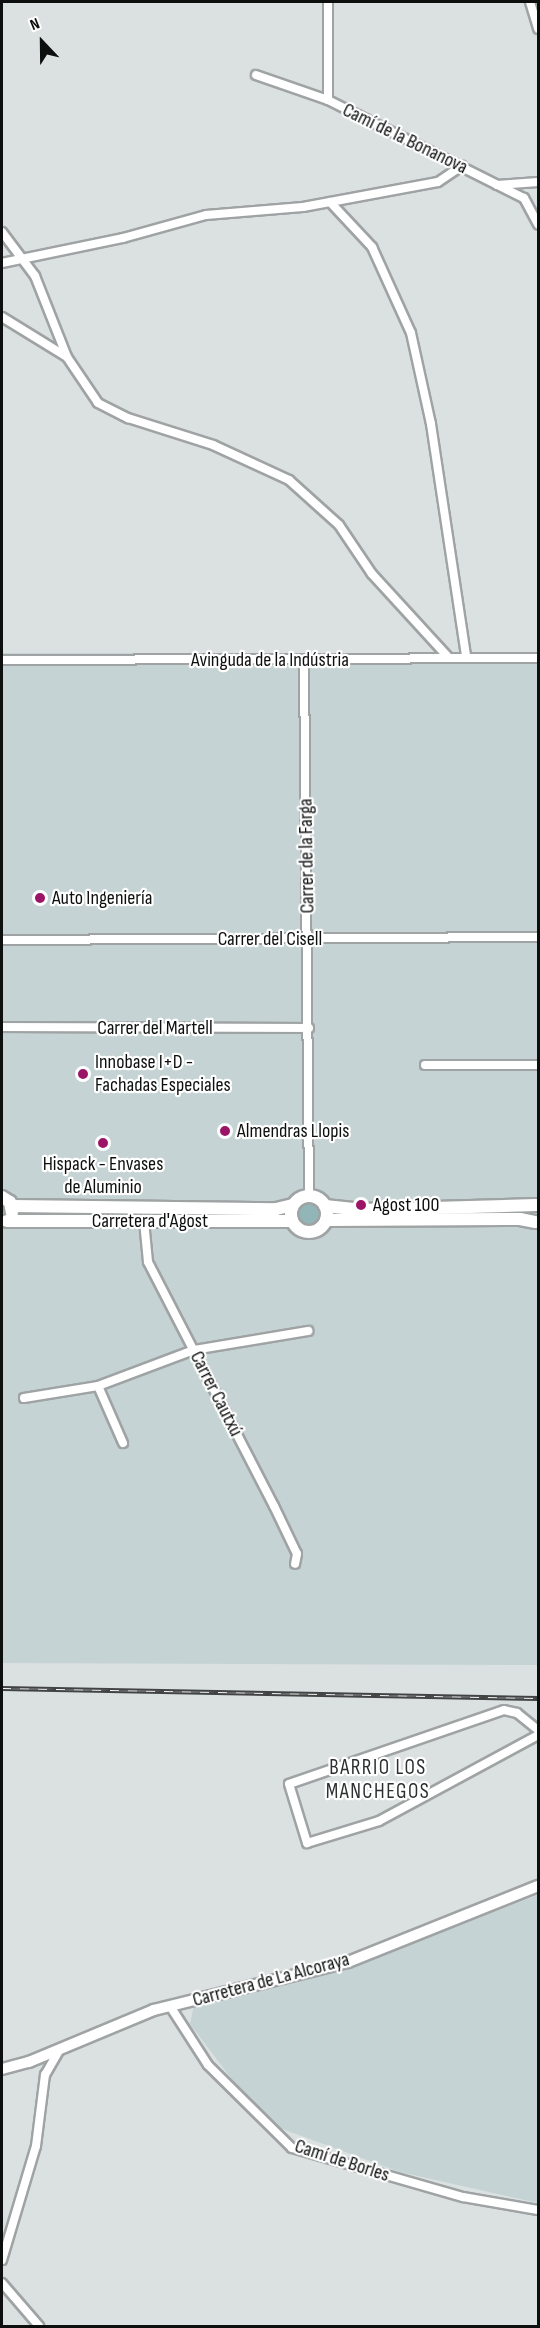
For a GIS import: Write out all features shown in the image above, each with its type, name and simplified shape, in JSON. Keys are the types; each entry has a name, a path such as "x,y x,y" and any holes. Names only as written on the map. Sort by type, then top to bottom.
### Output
{"main road":[{"path":"325,1206 326,1220 320,1229 309,1232 299,1229 292,1221 293,1205 309,1196 325,1206 361,1210 537,1204 537,1224 509,1219 326,1220"},
{"path":"2,1197 12,1206 4,1222"},
{"name":"Carretera d'Agost","path":"12,1206 276,1209 293,1205"},
{"name":"Carretera d'Agost","path":"4,1222 292,1221"}],"street":[{"path":"328,2 328,100"},
{"path":"530,2 538,29"},
{"name":"Camí de la Bonanova","path":"256,75 328,100 524,198 538,224"},
{"path":"2,263 206,216 330,202 438,182 462,166"},
{"path":"496,185 538,182"},
{"path":"330,202 372,247 411,333 431,424 466,656"},
{"path":"2,232 35,276 67,357 98,403 128,418 213,445 289,480 339,525 372,574 448,657"},
{"path":"2,317 67,357"},
{"name":"Avinguda de la Indústria","path":"2,660 304,660 466,656 538,658"},
{"name":"Carrer de la Farga","path":"304,660 309,939 309,1196"},
{"name":"Carrer del Cisell","path":"2,940 538,937"},
{"name":"Carrer del Martell","path":"2,1027 309,1028"},
{"path":"425,1065 538,1065"},
{"name":"Carrer Cautxú","path":"144,1221 148,1262 274,1506 297,1554 295,1564"},
{"path":"24,1398 98,1386 194,1350 308,1331"},
{"path":"98,1386 123,1443"},
{"path":"538,1730 517,1713 504,1710 289,1784 307,1843 379,1821 538,1735"},
{"name":"Carretera de La Alcoraya","path":"2,2069 170,2006 348,1962 538,1886"},
{"name":"Camí de Borles","path":"170,2006 208,2065 292,2148 463,2197 538,2210"},
{"path":"2,2260 36,2146 45,2075 60,2049"},
{"path":"2,2283 39,2326"}],"shaded area":[{"path":"2,653 538,653 538,1665 2,1663"},
{"path":"305,1203 313,1203 320,1210 320,1218 313,1225 305,1225 298,1218 298,1210"},
{"path":"538,1895 538,2203 400,2172 277,2127 240,2090 190,2024 194,2005 355,1964"}],"railway":[{"path":"2,1688 538,1698"}],"place":[{"name":"Auto Ingeniería","path":"40,898"},
{"name":"Innobase I+D - Fachadas Especiales","path":"83,1074"},
{"name":"Almendras Llopis","path":"225,1131"},
{"name":"Hispack - Envases de Aluminio","path":"103,1143"},
{"name":"Agost 100","path":"361,1205"}],"district":[{"name":"BARRIO LOS MANCHEGOS","path":"378,1780"}]}
